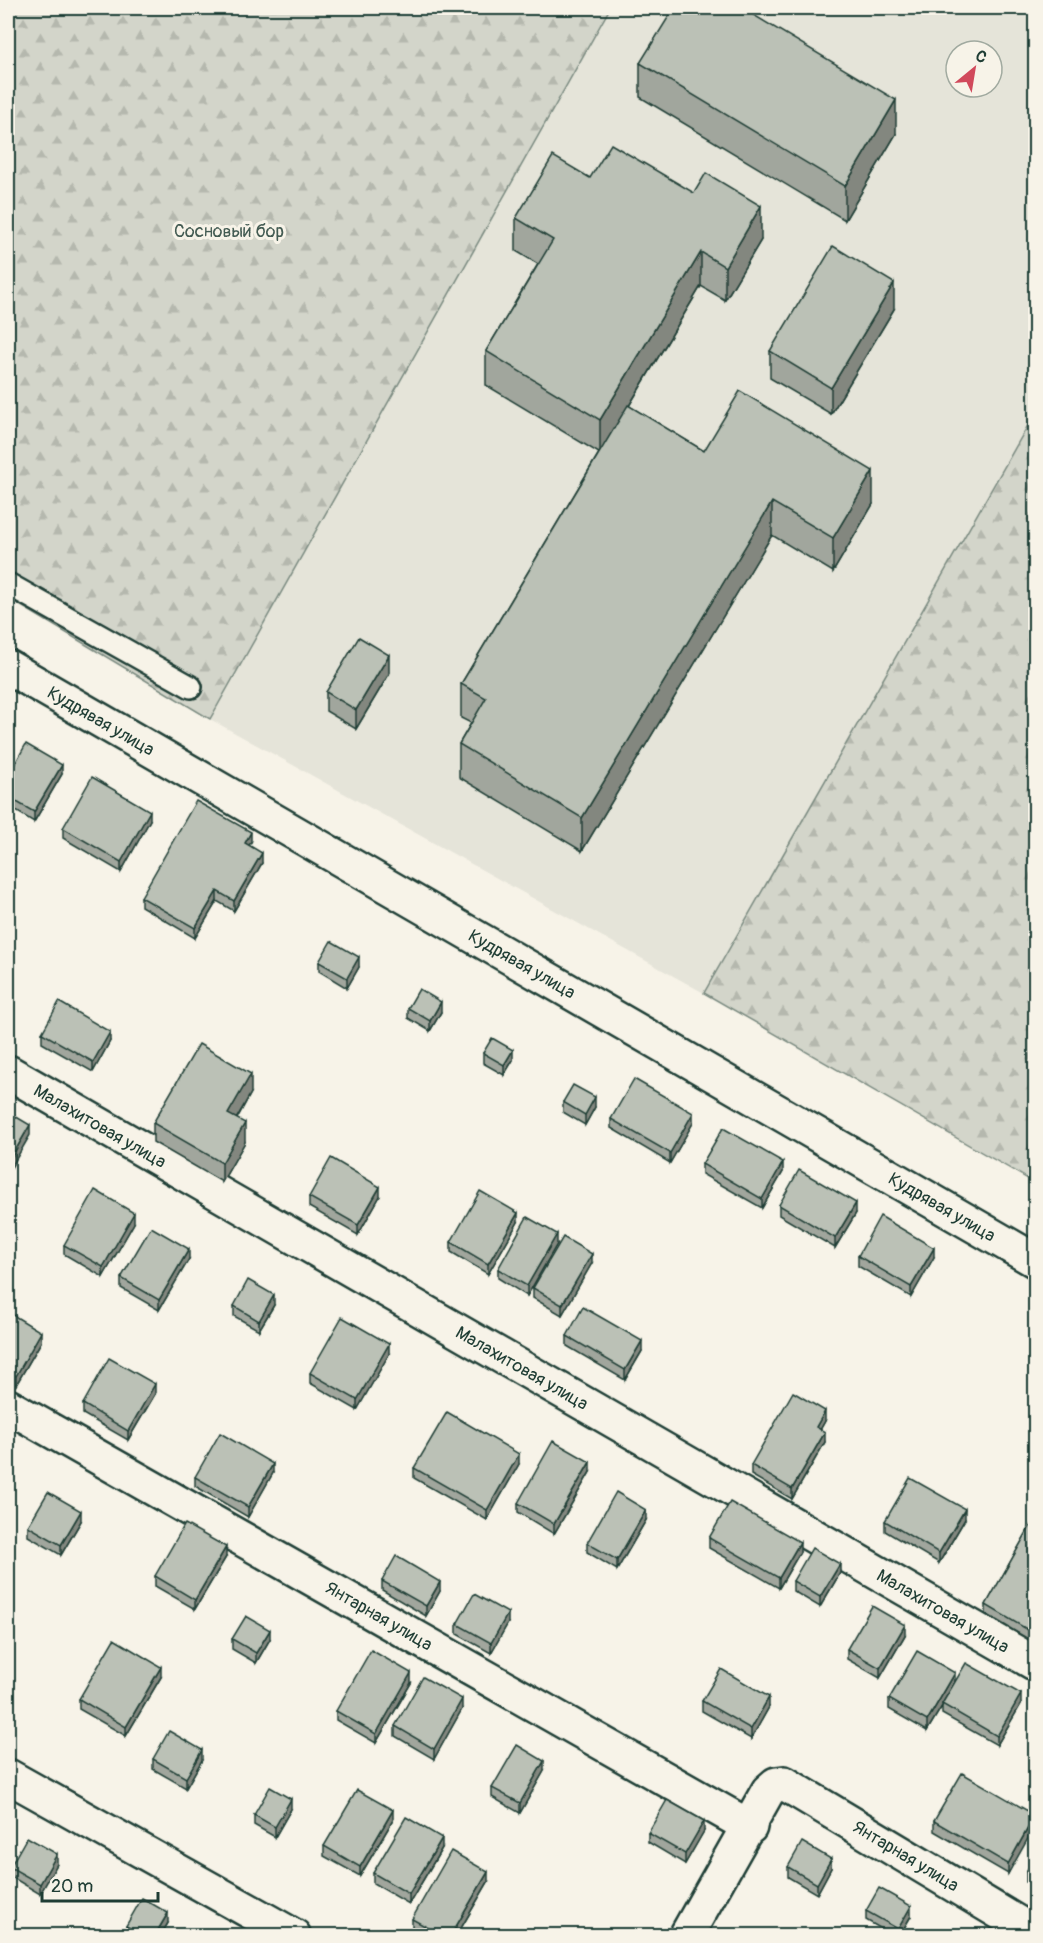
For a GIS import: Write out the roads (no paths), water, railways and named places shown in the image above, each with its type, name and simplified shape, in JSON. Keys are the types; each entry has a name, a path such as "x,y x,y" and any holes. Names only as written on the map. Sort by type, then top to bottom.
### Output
{"street":[{"name":"Кудрявая улица","path":"8,667 1035,1261"},
{"name":"Малахитовая улица","path":"8,1072 1035,1664"},
{"name":"Янтарная улица","path":"8,1406 750,1827 768,1791 776,1784 784,1783 1035,1934"},
{"path":"8,1776 294,1935"},
{"path":"686,1935 750,1827"}],"lane":[{"path":"8,584 191,687"}],"park label":[{"name":"Сосновый бор","path":"229,231"}]}
